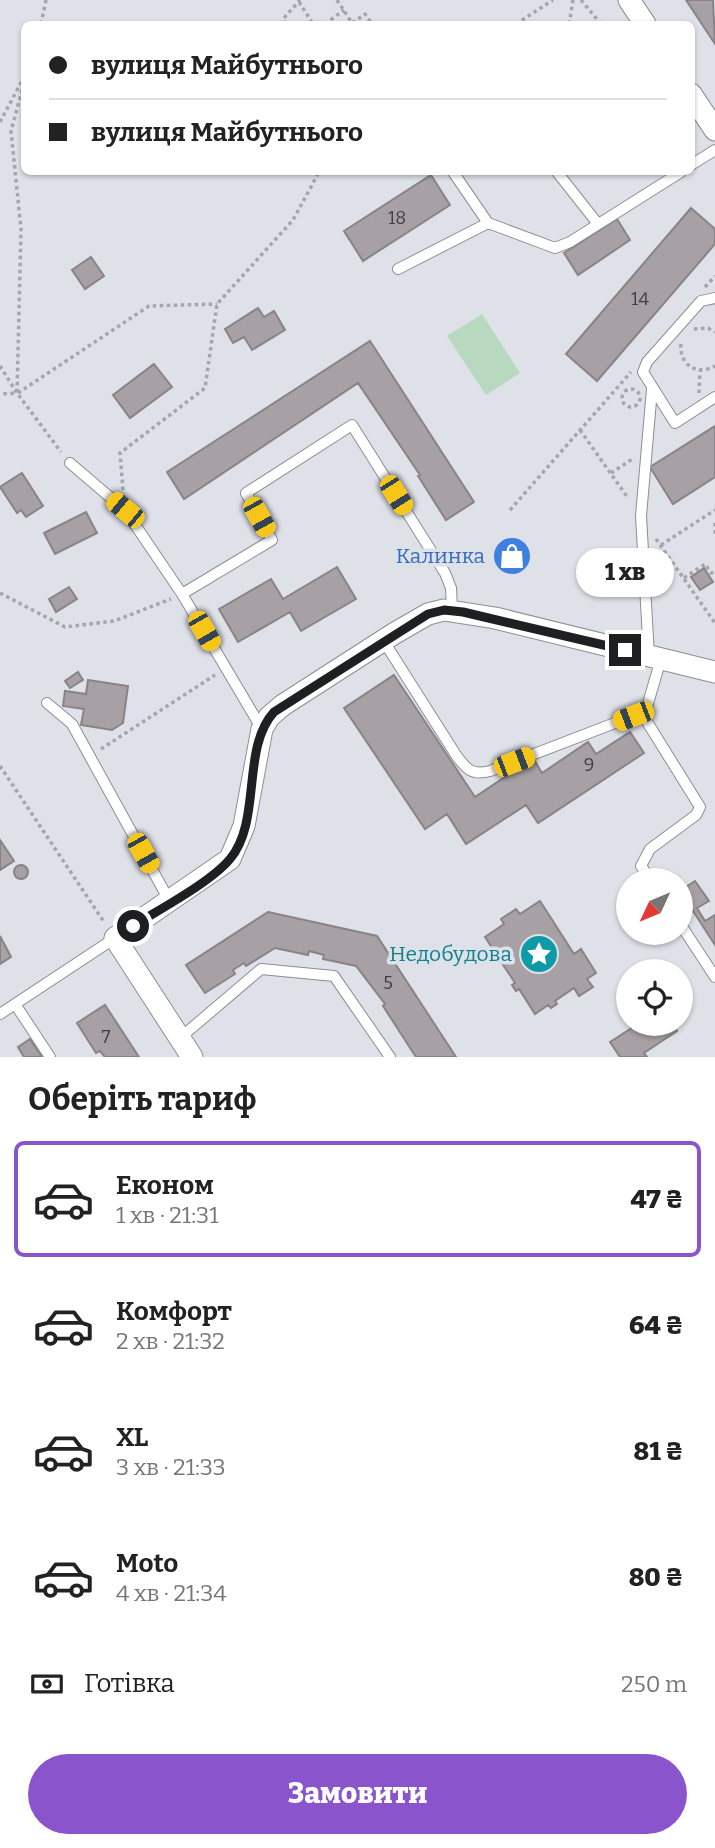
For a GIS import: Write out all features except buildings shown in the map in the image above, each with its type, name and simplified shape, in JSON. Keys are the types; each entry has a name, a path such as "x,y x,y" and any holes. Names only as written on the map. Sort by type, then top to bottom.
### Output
{"street":[{"path":"629,0 643,21"},
{"path":"695,100 715,130"},
{"path":"192,1057 115,938 225,864 235,851 244,826 262,729 283,705 428,614 452,610 715,672"}],"lane":[{"path":"695,162 715,150"},
{"path":"455,175 488,223 555,248 676,175"},
{"path":"559,175 598,224"},
{"path":"398,269 488,223"},
{"path":"715,298 711,296 701,301 647,362 643,372 675,423 715,397"},
{"path":"642,868 647,853 696,816 700,807 644,717 655,657 641,516 652,389"},
{"path":"182,594 272,540 246,493 352,425 445,573 451,588 452,610"},
{"path":"70,463 125,510 182,594 262,729"},
{"path":"383,640 462,764 475,773 490,771 633,716 644,717"},
{"path":"47,703 72,724 170,902"},
{"path":"0,1014 115,938"},
{"path":"693,943 715,976"},
{"path":"180,1038 261,968 334,976 390,1057"},
{"path":"15,1004 50,1057"}],"path":[{"path":"42,21 46,0"},
{"path":"337,0 351,21"},
{"path":"521,21 553,0"},
{"path":"570,21 573,0"},
{"path":"581,0 598,21"},
{"path":"284,21 300,1 311,21"},
{"path":"329,21 344,10"},
{"path":"355,21 365,14 370,21"},
{"path":"0,122 21,83"},
{"path":"17,393 22,229 11,131 21,94"},
{"path":"125,510 120,453 205,388 217,303 293,220 317,175"},
{"path":"697,296 715,275"},
{"path":"0,394 17,393 149,306 217,303"},
{"path":"715,332 701,327 685,336 681,355 688,366 700,370 715,366"},
{"path":"0,366 70,463"},
{"path":"510,510 636,366"},
{"path":"618,386 624,391"},
{"path":"634,389 637,392 636,404 625,404 622,400 624,391 634,389"},
{"path":"661,545 715,510"},
{"path":"715,523 715,535"},
{"path":"684,578 705,564 711,573 715,572"},
{"path":"0,593 65,627 114,621 182,594"},
{"path":"90,756 226,669"},
{"path":"0,766 115,938"}],"green space":[{"path":"482,314 520,373 486,395 447,336"}],"place":[{"name":"Калинка","path":"512,556"},
{"name":"Недобудова","path":"539,954"}],"route":[{"path":"133,926 230,859 240,841 244,826 262,729 274,712 383,640 428,614 444,610 463,612 625,650"}]}
